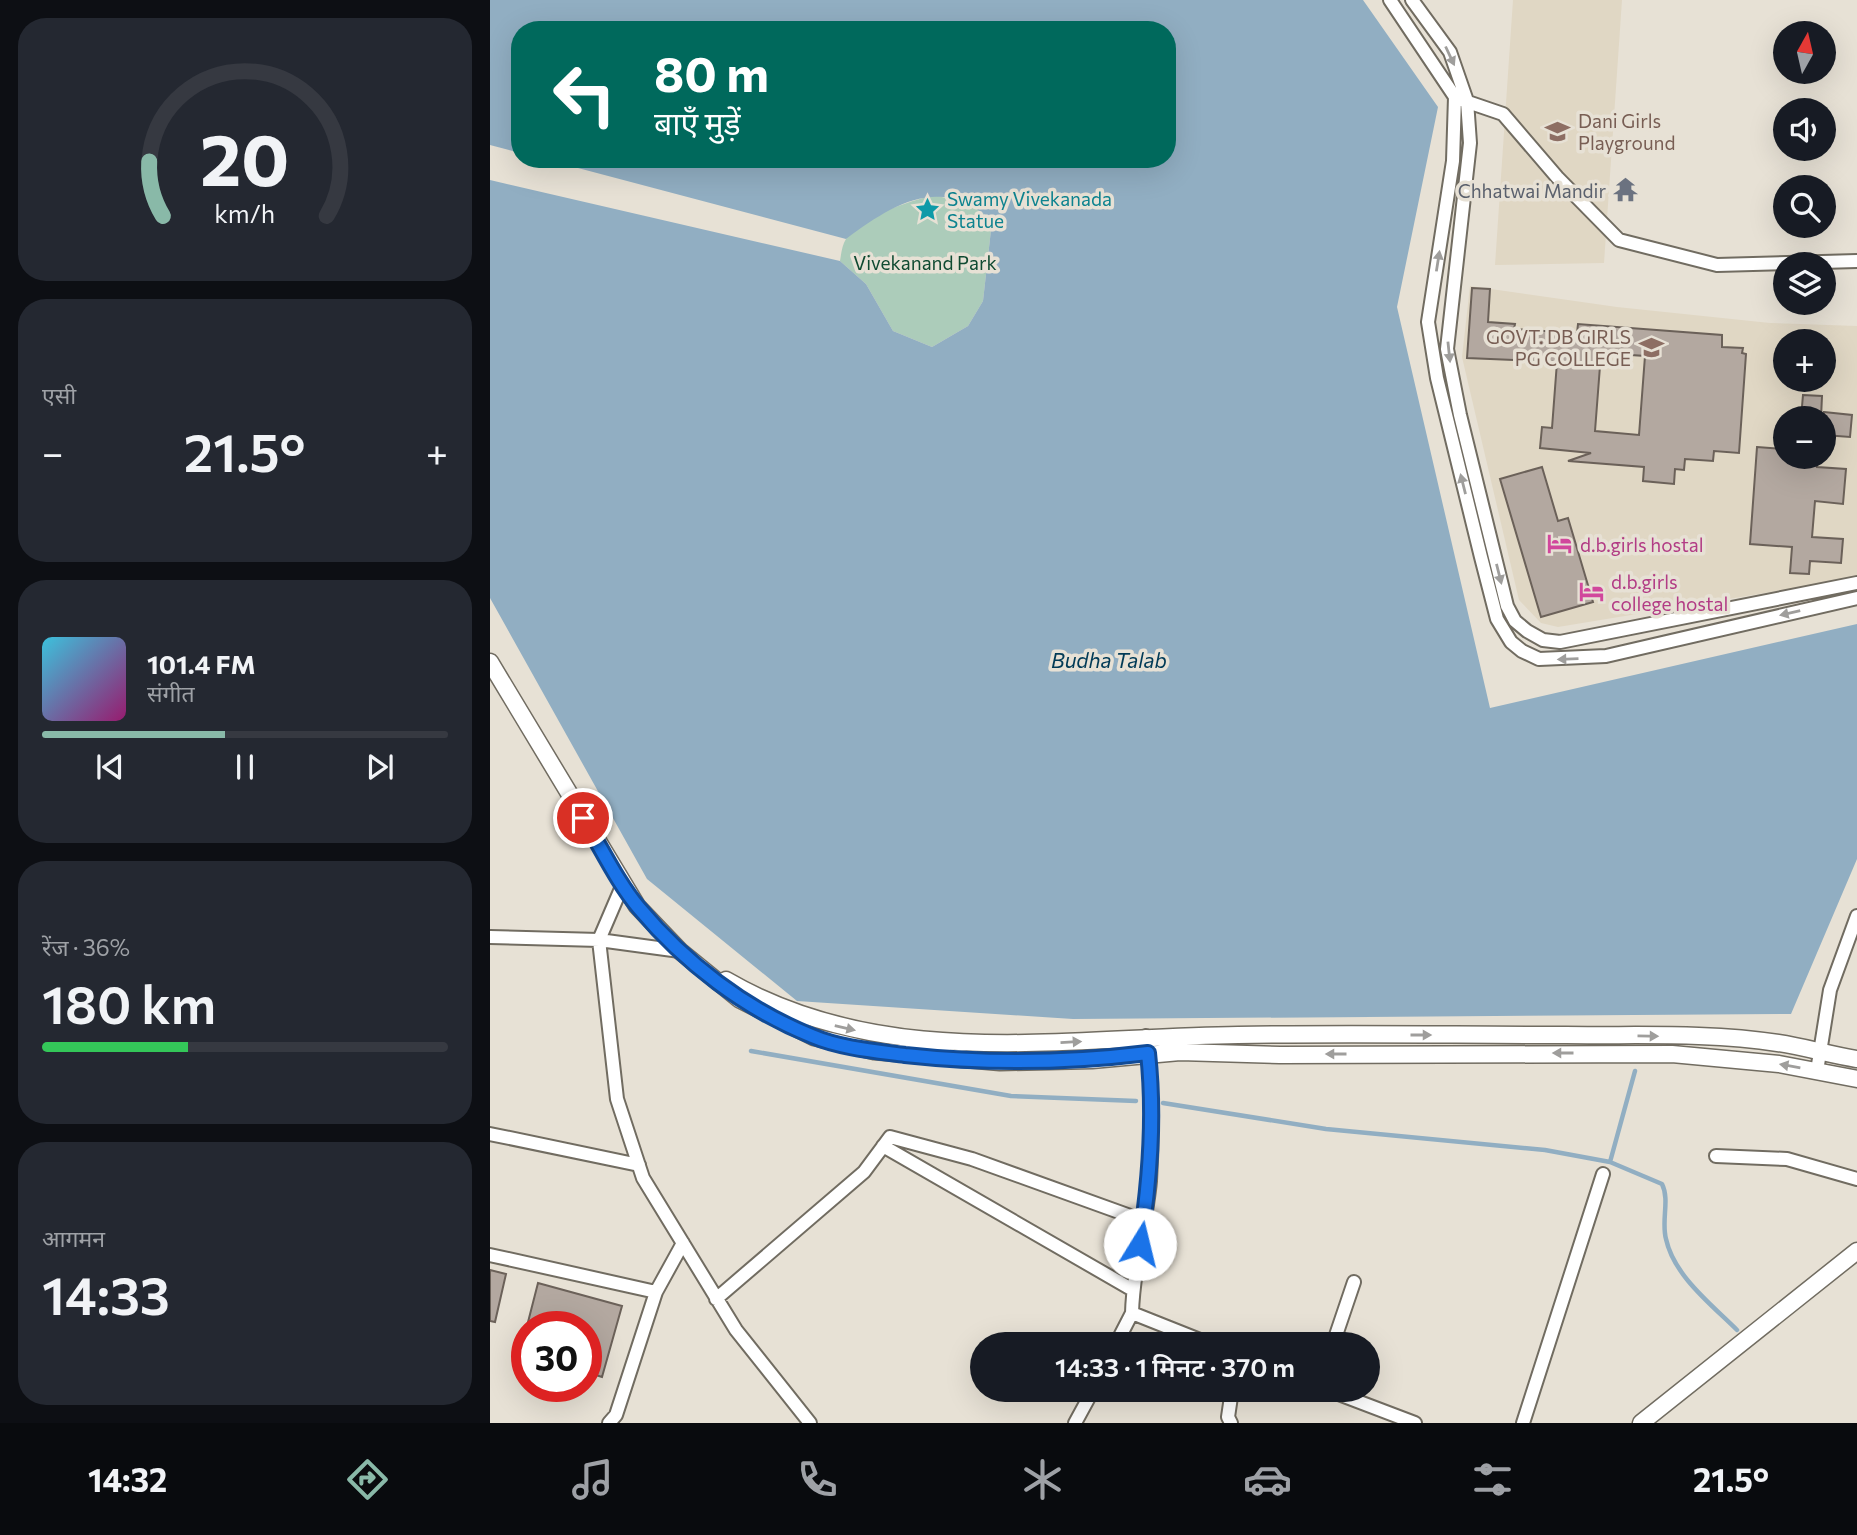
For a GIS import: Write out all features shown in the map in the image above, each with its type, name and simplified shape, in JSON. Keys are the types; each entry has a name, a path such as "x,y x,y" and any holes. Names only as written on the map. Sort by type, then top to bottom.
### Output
{"street":[{"path":"1390,0 1461,99 1503,114 1557,177 1619,240 1717,265 1857,261"},
{"path":"1412,0 1450,52 1470,143 1447,349 1494,555 1507,606 1515,621 1543,640 1560,642 1857,583"},
{"path":"1461,99 1429,333 1437,378 1497,619 1511,642 1539,659 1606,656 1857,598"},
{"path":"490,662 637,906 686,956 757,1010 814,1037 874,1052 1000,1062 1092,1060 1148,1053 1672,1054 1739,1059 1857,1079"},
{"path":"623,884 599,940 617,1099 643,1178 736,1330 810,1423"},
{"path":"1817,1071 1830,990 1857,916"},
{"path":"490,937 599,940 686,956 795,1014 845,1029 926,1042 1012,1045 1146,1036 1682,1037 1778,1043 1857,1059"},
{"path":"1122,1332 1132,1313 1133,1290 1150,1182 1152,1104 1146,1036"},
{"path":"490,1134 639,1165"},
{"path":"716,1299 864,1172 890,1137 972,1159 1144,1221"},
{"path":"883,1146 1133,1290"},
{"path":"1716,1156 1787,1159 1857,1179"},
{"path":"1523,1423 1603,1174"},
{"path":"609,1423 616,1415 656,1292 683,1244"},
{"path":"1641,1423 1857,1251"},
{"path":"490,1255 656,1292"},
{"path":"1337,1332 1354,1282"},
{"path":"1132,1313 1180,1332"},
{"path":"1075,1423 1086,1402"},
{"path":"1230,1402 1228,1418 1231,1423"},
{"path":"1360,1402 1415,1423"}],"shaded area":[{"name":"Dani Girls Playground","path":"1513,0 1622,0 1604,263 1495,265"},
{"path":"1470,286 1617,307 1770,323 1857,326 1857,578 1558,627 1541,623 1519,600 1462,357"}],"green space":[{"name":"Vivekanand Park","path":"934,195 973,205 992,221 983,301 968,326 932,347 893,331 866,284 840,261 846,239 862,224 899,206"}],"water":[{"name":"Budha Talab","path":"490,0 1363,0 1438,107 1397,307 1490,708 1857,624 1857,859 1791,1014 1073,1019 797,1001 647,879 490,598 490,180 840,261 866,284 893,331 932,347 968,326 983,301 992,221 973,207 954,199 918,199 881,215 846,239 578,168 1176,168 1176,21 511,21 511,151 490,145"}],"building":[{"path":"1472,288 1490,289 1488,322 1515,324 1514,329 1577,333 1578,324 1722,335 1722,347 1743,348 1742,353 1746,354 1739,453 1714,451 1713,461 1685,459 1684,470 1675,469 1674,484 1643,481 1644,467 1568,461 1591,453 1540,448 1542,427 1552,428 1557,362 1467,358","holes":["1601,353 1645,356 1639,435 1595,431"]},
{"path":"1803,395 1822,396 1822,406 1802,406"},
{"path":"1836,413 1852,415 1850,437 1836,436"},
{"path":"1757,447 1773,448 1773,469 1846,469 1843,504 1815,501 1812,537 1843,539 1841,563 1810,561 1809,574 1790,573 1792,547 1750,544"},
{"path":"1542,467 1558,521 1568,518 1593,602 1541,617 1500,479"},
{"path":"490,1270 506,1274 495,1322 490,1321"},
{"path":"538,1283 622,1306 602,1377 602,1311 531,1311"}],"waterway":[{"path":"751,1051 1011,1096 1136,1101"},
{"path":"1610,1162 1635,1071"},
{"path":"1163,1103 1326,1129 1545,1150 1610,1162 1662,1184 1665,1197 1665,1232 1670,1253 1695,1289 1737,1330"}],"place":[{"name":"Dani Girls Playground","path":"1558,131"},
{"name":"Chhatwai Mandir","path":"1626,190"},
{"name":"Swamy Vivekanada Statue","path":"927,209"},
{"name":"GOVT. DB GIRLS PG COLLEGE","path":"1651,347"},
{"name":"d.b.girls hostal","path":"1560,544"},
{"name":"d.b.girls college hostal","path":"1591,592"}],"route":[{"path":"583,818 637,906 680,951 739,999 814,1037 874,1052 1000,1062 1092,1060 1148,1053 1152,1091 1150,1182 1140,1244"}]}
